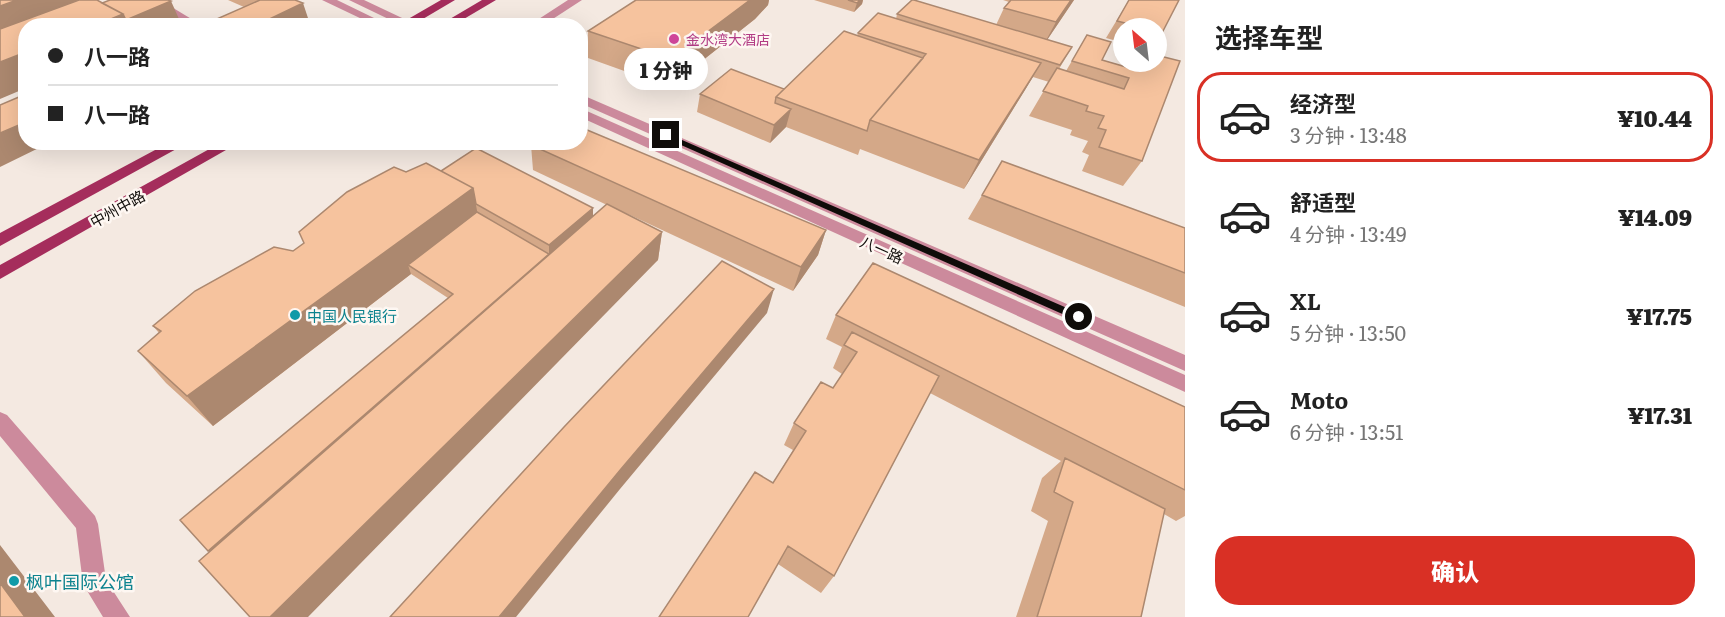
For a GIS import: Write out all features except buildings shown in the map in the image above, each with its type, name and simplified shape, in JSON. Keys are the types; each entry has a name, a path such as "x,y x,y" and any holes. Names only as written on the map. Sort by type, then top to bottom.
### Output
{"main road":[{"path":"418,18 449,0"},
{"path":"457,18 490,0"},
{"name":"中州中路","path":"0,240 167,150"},
{"name":"中州中路","path":"0,273 219,150"}],"street":[{"path":"152,0 184,18"},
{"path":"328,0 367,18"},
{"path":"356,0 394,18"},
{"path":"546,18 576,0"},
{"name":"八一路","path":"588,102 1185,363"},
{"name":"八一路","path":"588,116 1185,384"},
{"path":"0,421 87,524 95,584 118,617"}],"place":[{"name":"金水湾大酒店","path":"674,39"},
{"name":"中国人民银行","path":"295,315"},
{"name":"枫叶国际公馆","path":"14,581"}],"route":[{"path":"666,135 1079,317"}]}
